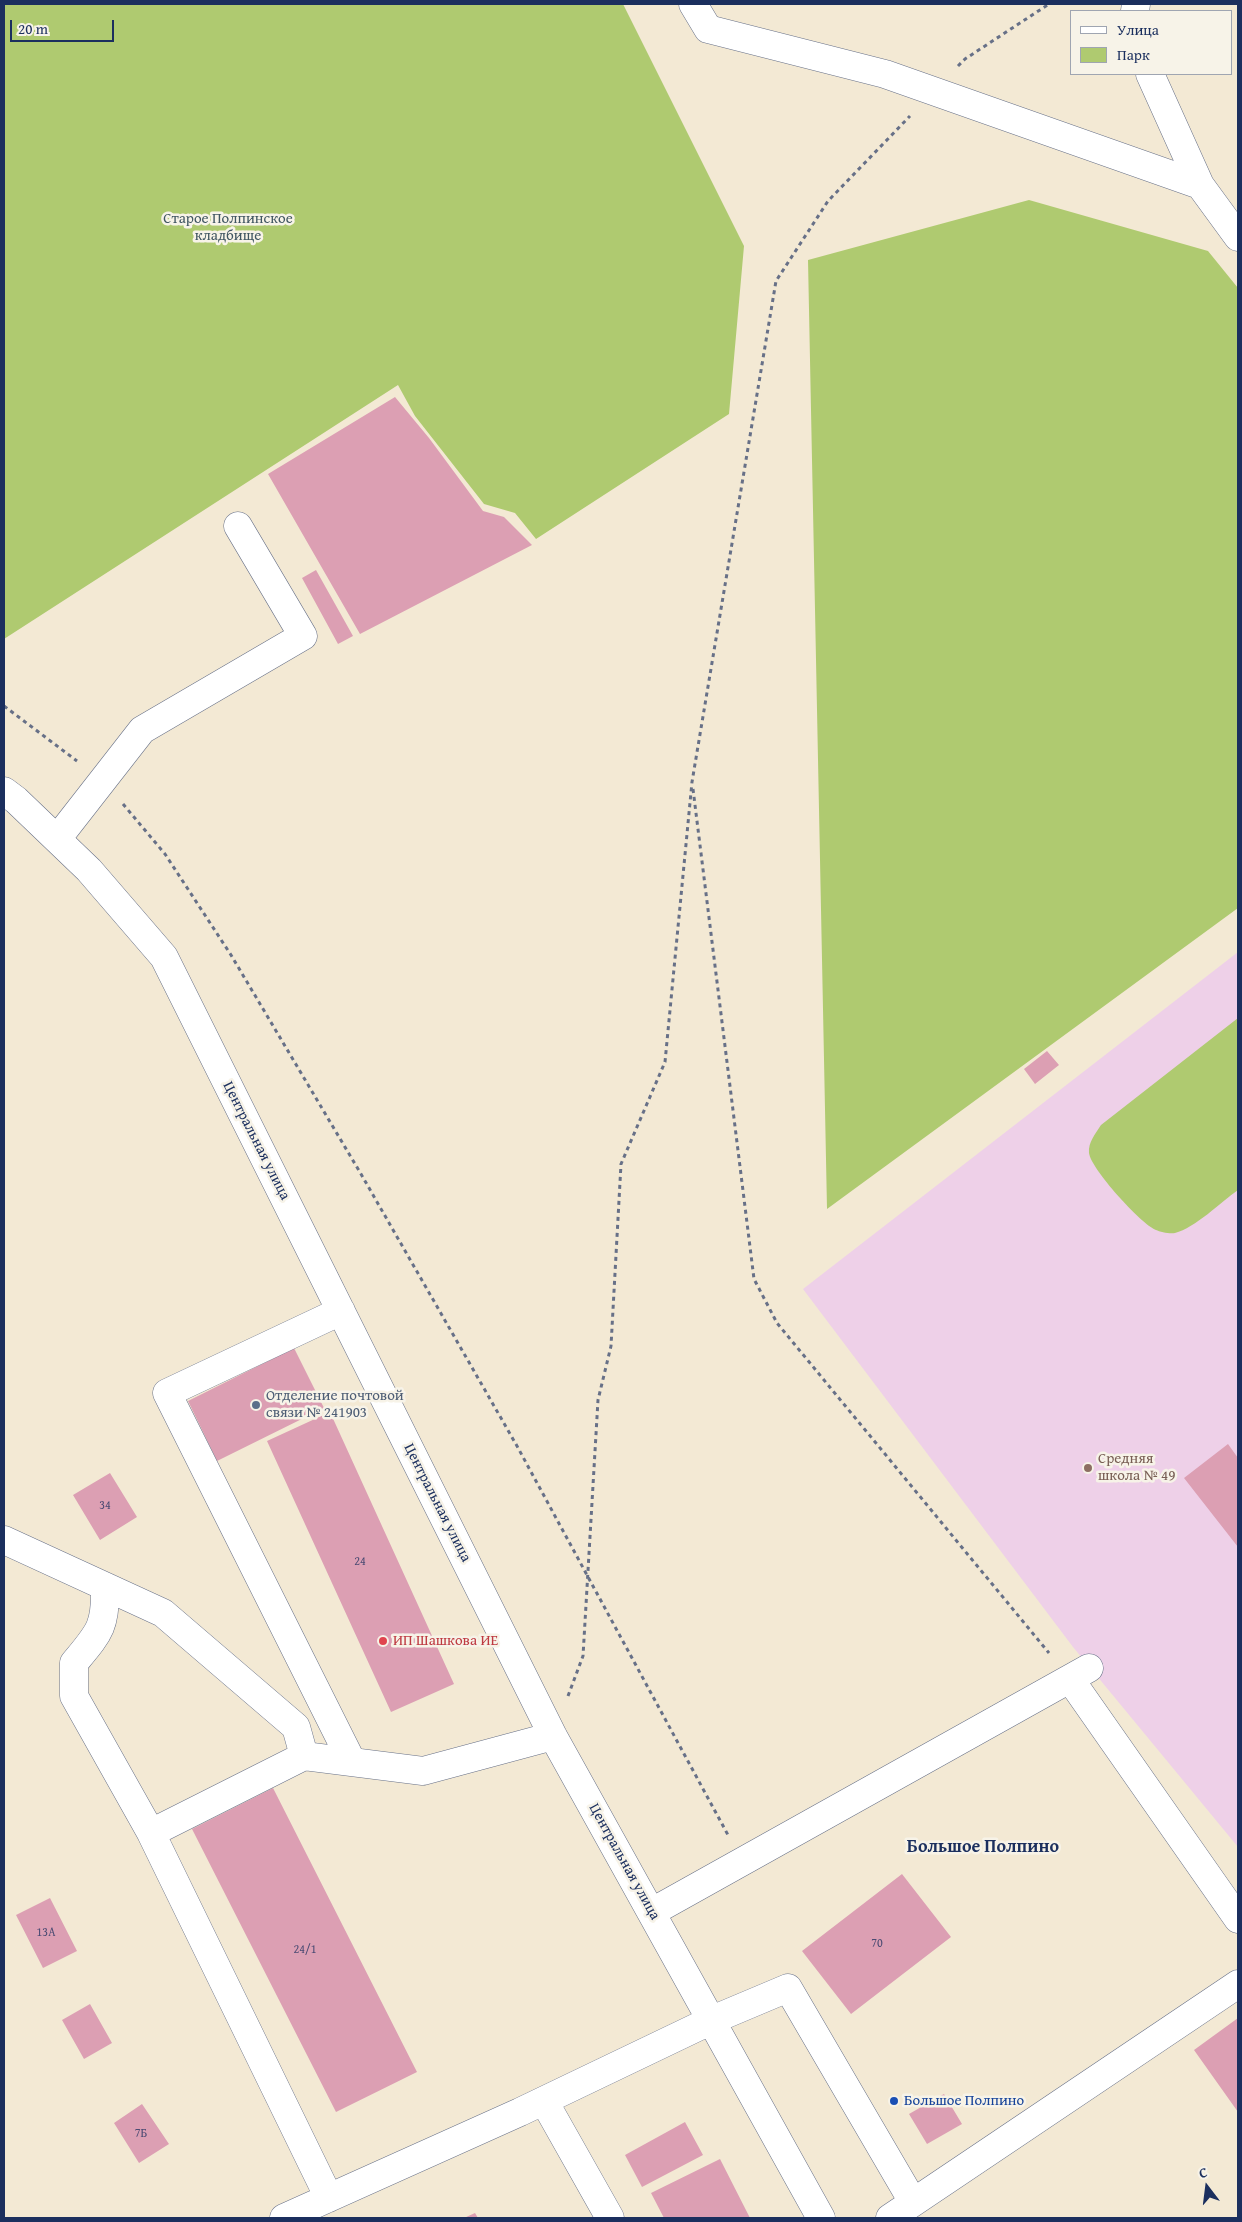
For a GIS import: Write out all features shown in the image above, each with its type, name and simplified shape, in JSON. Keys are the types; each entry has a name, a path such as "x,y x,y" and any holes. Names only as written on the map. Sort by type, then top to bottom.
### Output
{"street":[{"path":"693,4 708,29 886,74 1200,185"},
{"path":"1150,75 1200,185 1238,237"},
{"path":"57,839 142,730 303,636 238,526"},
{"name":"Центральная улица","path":"4,791 90,870 164,957 553,1736 821,2218"},
{"path":"341,1311 167,1393 352,1762"},
{"path":"4,1540 163,1613 296,1727 304,1756"},
{"path":"105,1586 106,1606 100,1632 74,1663 74,1696 151,1833 329,2198"},
{"path":"652,1912 1079,1673 1238,1919"},
{"path":"151,1833 304,1756 423,1771 553,1736"},
{"path":"890,2218 1238,1984"},
{"path":"284,2218 544,2101 712,2020 788,1988 913,2202"},
{"path":"544,2101 610,2218"}],"path":[{"path":"553,1736 584,1656 598,1400 611,1346 621,1164 665,1062 692,782 776,281 828,201 934,91 966,59 1050,4"},
{"path":"4,706 103,780 165,854 231,955 517,1446 743,1861"},
{"path":"692,782 754,1278 777,1323 1079,1673"}],"shaded area":[{"name":"Средняя школа № 49","path":"1238,952 1238,1847 1073,1647 803,1289"}],"green space":[{"name":"Старое Полпинское кладбище","path":"4,4 623,4 744,246 729,414 536,539 515,513 484,504 415,416 398,385 4,639"},
{"path":"1029,200 1208,251 1238,288 1238,908 827,1209 808,260"},
{"path":"1238,1018 1238,1190 1191,1226 1175,1233 1158,1231 1139,1218 1098,1171 1089,1153 1091,1141 1101,1125"}],"building":[{"path":"395,397 429,438 483,511 504,517 532,545 360,634 268,474"},
{"path":"316,570 353,636 338,644 302,578"},
{"path":"1047,1051 1059,1065 1035,1084 1024,1069"},
{"name":"Отделение почтовой связи № 241903","path":"294,1348 324,1408 217,1461 188,1401"},
{"path":"330,1412 454,1684 391,1712 267,1441"},
{"path":"1228,1444 1238,1458 1238,1547 1184,1478"},
{"path":"110,1473 137,1517 100,1540 73,1495"},
{"path":"273,1788 417,2072 336,2112 192,1829"},
{"path":"902,1874 951,1937 851,2014 802,1951"},
{"path":"50,1898 77,1951 43,1968 16,1915"},
{"path":"90,2004 112,2043 84,2059 62,2020"},
{"path":"1238,2018 1238,2112 1194,2050"},
{"path":"944,2094 962,2124 927,2144 909,2114"},
{"path":"142,2104 169,2144 139,2163 114,2123"},
{"path":"685,2122 703,2155 642,2187 625,2155"},
{"path":"720,2159 750,2218 664,2218 651,2193"},
{"path":"475,2213 478,2218 464,2218"}],"place":[{"name":"Отделение почтовой связи № 241903","path":"256,1405"},
{"name":"Средняя школа № 49","path":"1088,1468"},
{"name":"ИП Шашкова ИЕ","path":"383,1641"},
{"name":"Большое Полпино","path":"894,2101"}],"district":[{"name":"Большое Полпино","path":"983,1847"}]}
